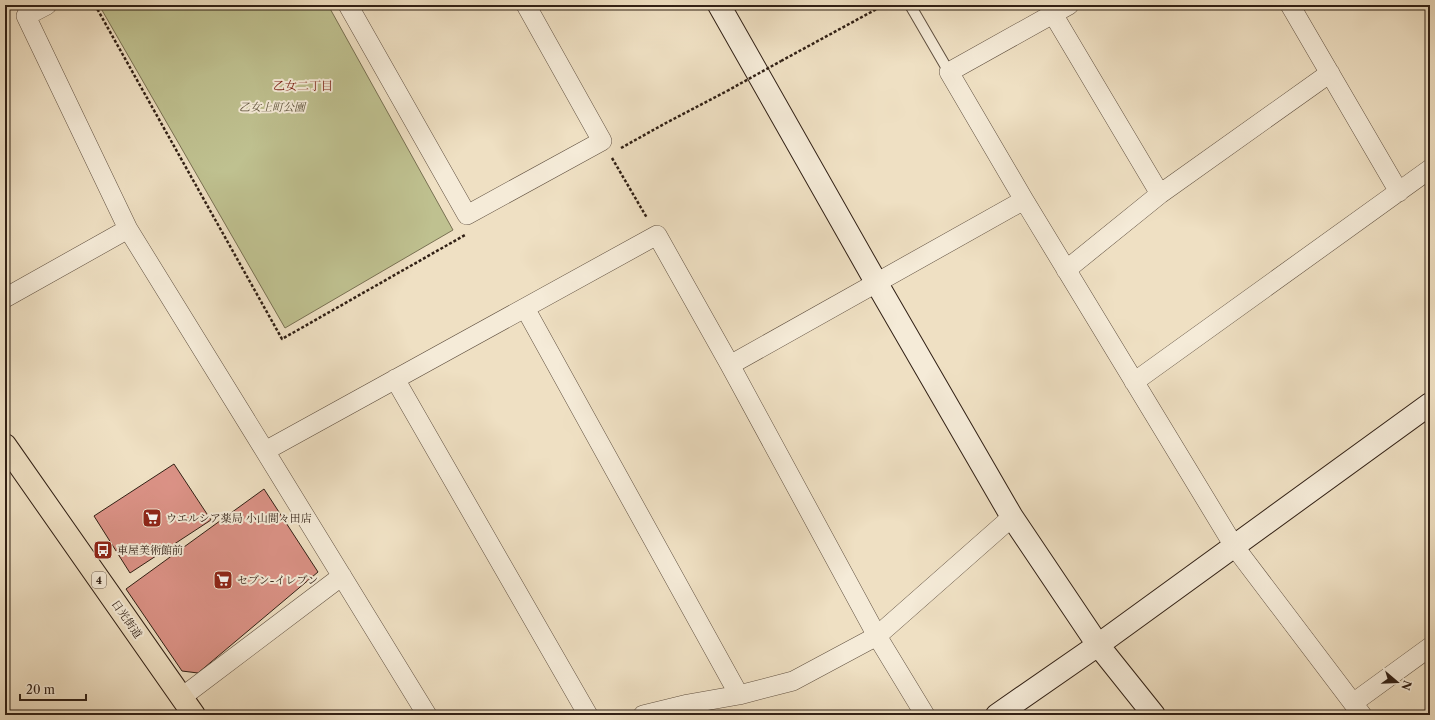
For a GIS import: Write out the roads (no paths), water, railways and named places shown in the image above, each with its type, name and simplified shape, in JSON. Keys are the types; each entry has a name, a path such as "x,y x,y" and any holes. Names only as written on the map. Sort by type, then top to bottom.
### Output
{"highway":[{"name":"日光街道","path":"6,449 194,715"}],"street":[{"path":"47,5 26,16 128,229 427,715"},
{"path":"348,5 467,215 606,147 526,5"},
{"path":"719,5 876,282 1012,517 1098,645 1154,715"},
{"path":"1069,5 949,72 1066,270 1234,546 1358,709 1430,647"},
{"path":"1290,5 1399,192"},
{"path":"1053,14 1160,194"},
{"path":"1066,270 1160,194 1330,73"},
{"path":"1134,382 1430,169"},
{"path":"730,365 1024,200"},
{"path":"5,298 128,229"},
{"path":"265,451 657,235 730,365 877,636 925,715"},
{"path":"524,308 739,695"},
{"path":"395,379 588,715"},
{"path":"997,715 1098,645 1430,404"},
{"path":"644,715 688,704 739,695 793,681 877,636 1012,517"},
{"path":"182,697 342,576"}],"lane":[{"path":"910,5 949,72"}],"place":[{"name":"ウエルシア薬局 小山間々田店","path":"152,518"},
{"name":"車屋美術館前","path":"103,550"},
{"name":"セブン-イレブン","path":"223,580"}],"district":[{"name":"乙女二丁目","path":"303,85"}],"park label":[{"name":"乙女上町公園","path":"272,107"}]}
